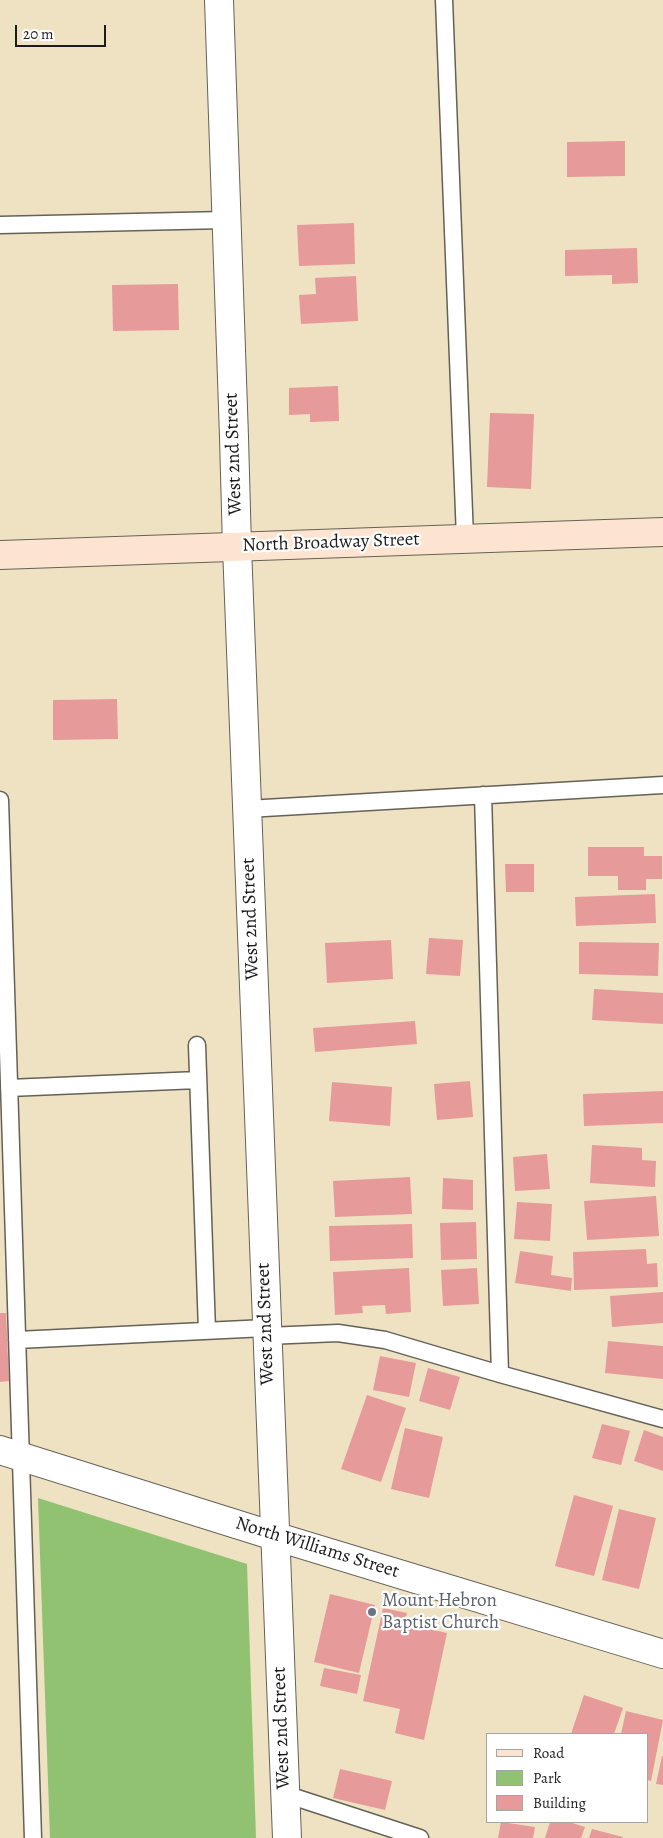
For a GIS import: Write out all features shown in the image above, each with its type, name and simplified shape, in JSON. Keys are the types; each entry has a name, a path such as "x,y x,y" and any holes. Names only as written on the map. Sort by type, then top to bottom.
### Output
{"street":[{"name":"West 2nd Street","path":"219,0 237,546 287,1838"},
{"name":"North Broadway Street","path":"0,555 663,532"},
{"name":"North Williams Street","path":"10,1453 274,1536 663,1654"}],"lane":[{"path":"444,0 465,538"},
{"path":"0,225 226,220"},
{"path":"247,808 663,785"},
{"path":"483,795 500,1374"},
{"path":"0,800 2,927 10,1088 7,1262 17,1340 10,1453 33,1838"},
{"path":"197,1045 207,1331"},
{"path":"10,1088 198,1080"},
{"path":"17,1340 207,1331 338,1333 385,1340 663,1419"},
{"path":"285,1794 420,1838"}],"green space":[{"path":"38,1498 247,1564 256,1838 50,1838"}],"building":[{"path":"625,141 625,176 567,177 567,142"},
{"path":"354,223 355,264 299,266 297,225"},
{"path":"637,248 638,283 612,284 612,275 565,276 565,250"},
{"path":"356,276 358,321 301,324 299,295 316,294 315,278"},
{"path":"178,284 179,330 113,331 112,285"},
{"path":"338,386 339,421 310,422 310,414 289,415 289,388"},
{"path":"490,413 534,414 531,489 487,487"},
{"path":"117,699 118,739 53,740 53,700"},
{"path":"588,847 644,847 644,856 662,856 662,879 646,879 646,890 618,890 618,876 588,876"},
{"path":"505,864 534,864 534,892 506,892"},
{"path":"655,894 656,923 576,926 575,897"},
{"path":"429,938 463,940 460,976 426,974"},
{"path":"391,940 393,979 327,983 325,943"},
{"path":"579,942 659,943 658,976 579,974"},
{"path":"594,989 663,993 663,1024 592,1020"},
{"path":"415,1021 417,1044 315,1052 313,1028"},
{"path":"470,1081 473,1117 437,1120 434,1084"},
{"path":"332,1082 392,1087 390,1126 329,1121"},
{"path":"663,1091 663,1123 584,1126 583,1094"},
{"path":"592,1145 642,1148 642,1160 656,1161 655,1187 590,1183"},
{"path":"547,1154 550,1189 515,1191 513,1157"},
{"path":"410,1177 412,1214 335,1217 333,1181"},
{"path":"443,1178 473,1180 473,1210 442,1209"},
{"path":"656,1196 659,1236 587,1240 584,1201"},
{"path":"517,1202 552,1204 550,1241 514,1239"},
{"path":"476,1222 477,1259 441,1260 440,1223"},
{"path":"412,1224 413,1258 330,1261 329,1226"},
{"path":"646,1249 647,1264 657,1263 658,1287 574,1290 573,1252"},
{"path":"520,1251 553,1256 551,1275 572,1278 571,1291 515,1283"},
{"path":"409,1268 411,1312 386,1314 385,1305 362,1306 363,1313 335,1315 333,1272"},
{"path":"477,1268 479,1304 443,1306 441,1270"},
{"path":"663,1292 663,1323 612,1327 610,1296"},
{"path":"0,1313 6,1313 9,1381 0,1382"},
{"path":"608,1341 663,1346 663,1379 605,1373"},
{"path":"380,1356 416,1363 409,1397 373,1390"},
{"path":"428,1368 460,1377 450,1410 419,1401"},
{"path":"367,1395 406,1408 381,1482 341,1469"},
{"path":"602,1424 630,1431 621,1465 592,1458"},
{"path":"405,1428 443,1437 429,1498 391,1489"},
{"path":"644,1430 663,1437 663,1471 634,1461"},
{"path":"574,1495 613,1506 594,1576 555,1566"},
{"path":"619,1509 656,1518 639,1589 602,1580"},
{"path":"330,1594 375,1605 359,1673 314,1662"},
{"path":"383,1608 407,1613 404,1624 447,1633 424,1740 395,1733 400,1709 363,1701"},
{"path":"324,1668 361,1675 357,1694 320,1686"},
{"path":"584,1695 623,1708 614,1733 571,1733"},
{"path":"626,1711 663,1720 651,1781 648,1780 648,1733 621,1733"},
{"path":"663,1756 663,1785 656,1784"},
{"path":"340,1769 392,1781 385,1810 333,1798"},
{"path":"501,1823 535,1827 533,1838 498,1838"},
{"path":"550,1823 572,1823 585,1827 581,1838 545,1838"},
{"path":"592,1829 623,1837 623,1838 589,1838"}],"place":[{"name":"Mount Hebron Baptist Church","path":"372,1612"}]}
